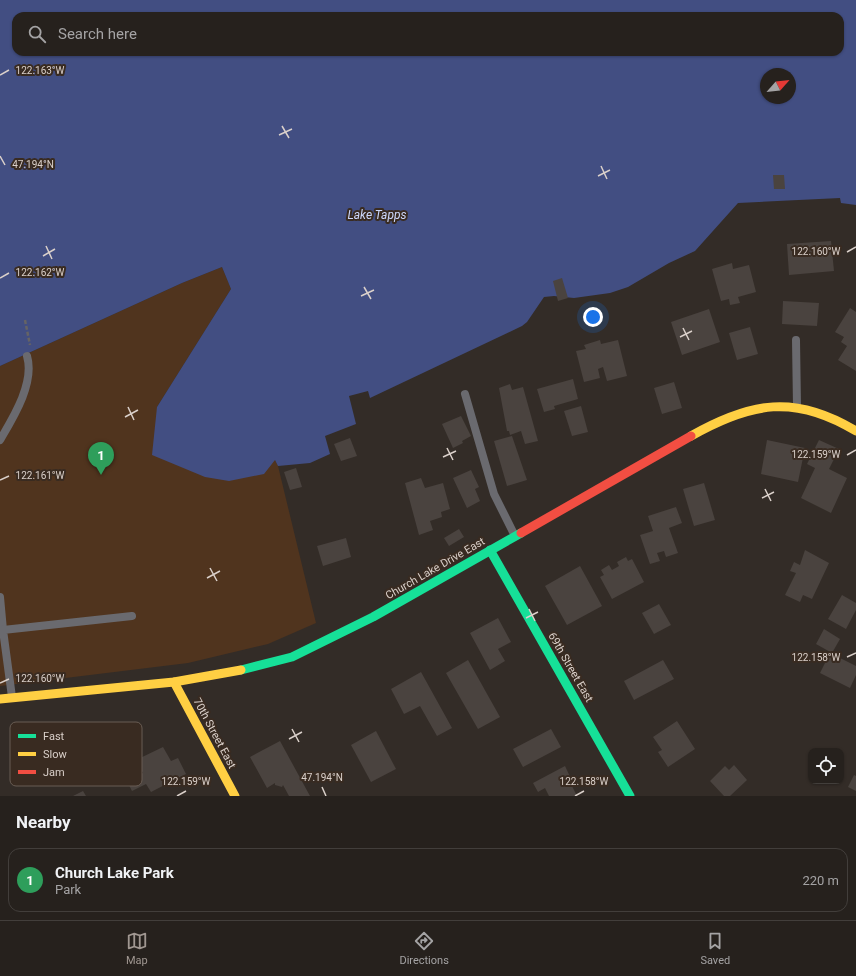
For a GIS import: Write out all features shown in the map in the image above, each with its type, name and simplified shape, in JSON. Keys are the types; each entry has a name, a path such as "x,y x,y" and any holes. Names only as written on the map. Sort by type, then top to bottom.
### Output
{"street":[{"name":"Church Lake Drive East","path":"0,699 174,682 236,671 292,657 373,617 699,432 739,413 774,406 797,407 822,412 838,419 856,431"},
{"name":"69th Street East","path":"490,550 630,796"},
{"name":"70th Street East","path":"174,682 235,796"}],"lane":[{"path":"796,340 797,407"},
{"path":"0,440 15,414 24,389 29,363 29,354"},
{"path":"465,394 494,494 516,536"},
{"path":"0,597 12,698"},
{"path":"3,630 132,616"}],"path":[{"path":"25,320 29,354"}],"shaded area":[{"path":"222,267 231,289 157,407 275,460 278,466 316,623 268,644 188,663 0,686 0,366 182,283"}],"water":[{"name":"Lake Tapps","path":"0,0 856,0 856,205 841,203 840,198 738,203 695,251 669,263 628,287 610,293 574,298 554,296 544,297 527,322 522,326 370,398 368,391 349,396 356,424 325,436 330,454 310,463 278,466 275,460 264,474 229,481 205,477 152,455 157,407 231,289 222,267 182,283 0,366"}],"building":[{"path":"773,175 784,175 785,189 774,189"},
{"path":"831,241 834,271 789,275 787,244"},
{"path":"732,263 733,269 749,265 756,292 738,297 740,303 730,305 729,299 721,301 712,269"},
{"path":"562,278 568,298 558,301 553,281"},
{"path":"783,301 819,303 817,326 782,324"},
{"path":"850,308 856,312 856,371 838,360 847,346 841,342 844,337 835,332"},
{"path":"709,309 720,342 682,355 671,322"},
{"path":"750,327 758,354 737,360 729,333"},
{"path":"600,340 601,344 618,340 627,376 607,381 603,367 598,369 600,378 584,382 576,351 586,349 584,345"},
{"path":"573,379 578,399 554,406 555,409 544,412 537,389"},
{"path":"674,382 682,408 662,414 654,388"},
{"path":"510,384 512,390 523,387 538,441 525,444 521,431 510,435 509,431 507,431 499,388"},
{"path":"581,406 588,432 572,436 564,411"},
{"path":"461,416 471,436 462,441 463,443 453,448 442,424"},
{"path":"512,436 527,480 507,486 494,441"},
{"path":"350,438 357,456 341,461 334,444"},
{"path":"767,440 805,448 798,482 761,474"},
{"path":"819,440 839,449 829,469 847,478 831,513 801,498 815,468 807,464"},
{"path":"296,468 302,487 290,490 284,472"},
{"path":"471,470 479,487 475,489 480,501 467,508 453,478"},
{"path":"421,478 425,488 443,483 450,509 441,512 442,517 430,521 433,530 419,535 405,483"},
{"path":"704,483 715,520 694,526 683,489"},
{"path":"676,507 682,523 669,528 678,553 666,557 664,551 657,553 660,561 650,564 640,535 653,531 648,516"},
{"path":"459,529 464,537 449,546 444,538"},
{"path":"346,538 351,557 323,566 317,546"},
{"path":"805,550 829,563 812,599 803,595 800,602 785,595 796,573 790,571 794,562 800,565"},
{"path":"626,557 628,561 632,559 644,582 612,599 600,577 604,575 601,570 609,565 612,570 619,566 617,562"},
{"path":"580,566 602,606 567,625 545,586"},
{"path":"842,595 856,603 856,610 846,629 828,619"},
{"path":"659,604 671,625 654,634 642,613"},
{"path":"498,618 511,642 498,649 505,661 490,670 470,633"},
{"path":"824,629 840,639 832,653 816,644"},
{"path":"830,653 856,666 856,675 850,688 820,673"},
{"path":"468,660 500,717 478,729 446,673"},
{"path":"663,660 674,679 634,700 624,681"},
{"path":"421,672 452,728 437,736 420,706 404,714 391,689"},
{"path":"677,721 695,749 668,767 658,752 662,750 653,737"},
{"path":"551,729 561,747 523,767 513,749"},
{"path":"376,731 396,769 371,782 351,745"},
{"path":"280,741 310,796 289,796 283,785 282,787 275,785 275,783 267,788 250,757"},
{"path":"163,747 171,761 178,758 186,774 151,792 146,784 142,786 142,757"},
{"path":"734,765 747,780 730,796 724,796 710,781 725,766 729,770"},
{"path":"565,766 577,796 549,796 545,788 538,792 533,783"},
{"path":"854,775 856,776 856,791 848,787"},
{"path":"130,786 142,786 132,791"},
{"path":"83,791 86,796 73,796"}],"traffic: fast":[{"path":"241,670 292,657 373,617 521,533"},
{"path":"490,550 630,796"}],"traffic: slow":[{"path":"691,436 734,416 753,410 773,407 793,407 813,411 834,419 856,431"},
{"path":"0,699 174,682 241,670"},
{"path":"174,682 235,796"}],"traffic: jam":[{"path":"521,533 691,436"}],"place":[{"name":"Church Lake Park","path":"101,475"}]}
